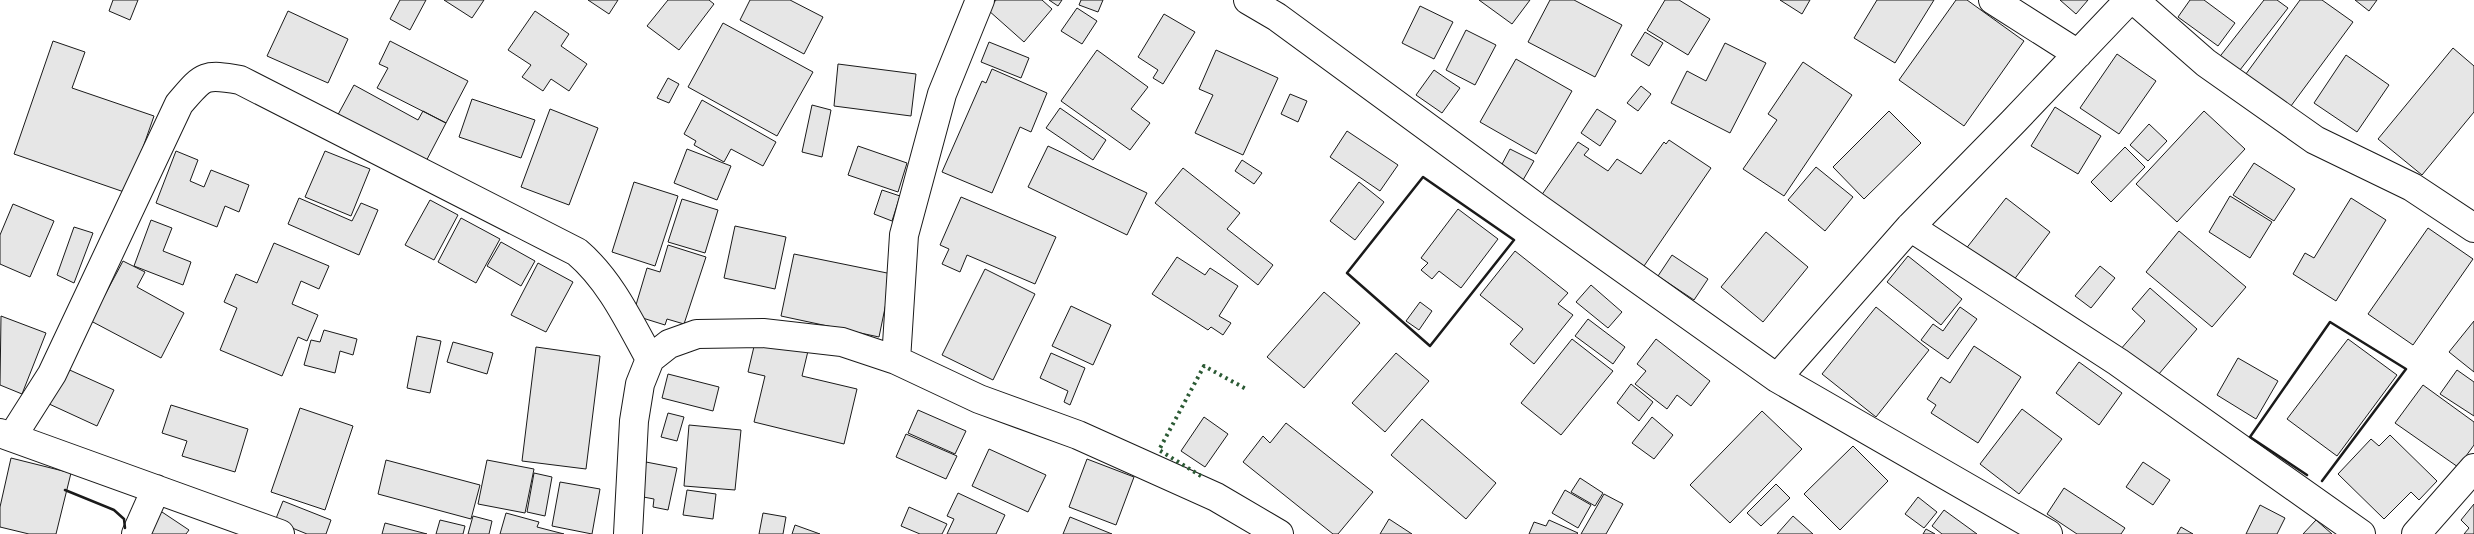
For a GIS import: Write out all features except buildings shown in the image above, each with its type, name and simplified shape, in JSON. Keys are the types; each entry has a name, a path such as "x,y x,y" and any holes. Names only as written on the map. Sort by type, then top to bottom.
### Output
{"street":[{"path":"896,360 904,235 942,94 980,0"},
{"path":"1248,0 1284,8 1535,206 1777,378 2048,534"},
{"path":"1993,0 2078,54"},
{"path":"1777,378 1910,227 2129,0"},
{"path":"2134,0 2206,63 2315,140 2412,187 2474,228"},
{"path":"280,534 6,435 52,374 179,104 196,84 213,75 240,80 577,252 593,266 609,288 650,359"},
{"path":"1910,227 2118,362 2361,534"},
{"path":"628,534 634,421 640,384 650,359 669,344 697,334 763,333 842,342 896,360 979,399 1087,438 1216,497 1277,534"},
{"path":"2416,534 2474,468"},
{"path":"136,534 156,489"}],"hedge":[{"path":"1201,476 1159,450 1204,366 1248,390"}],"wall":[{"path":"1423,177 1514,240 1430,346 1347,273 1423,177"},
{"path":"2307,475 2250,437 2330,322 2406,369 2322,481"},
{"path":"65,490 114,510 124,519 125,528"}]}
